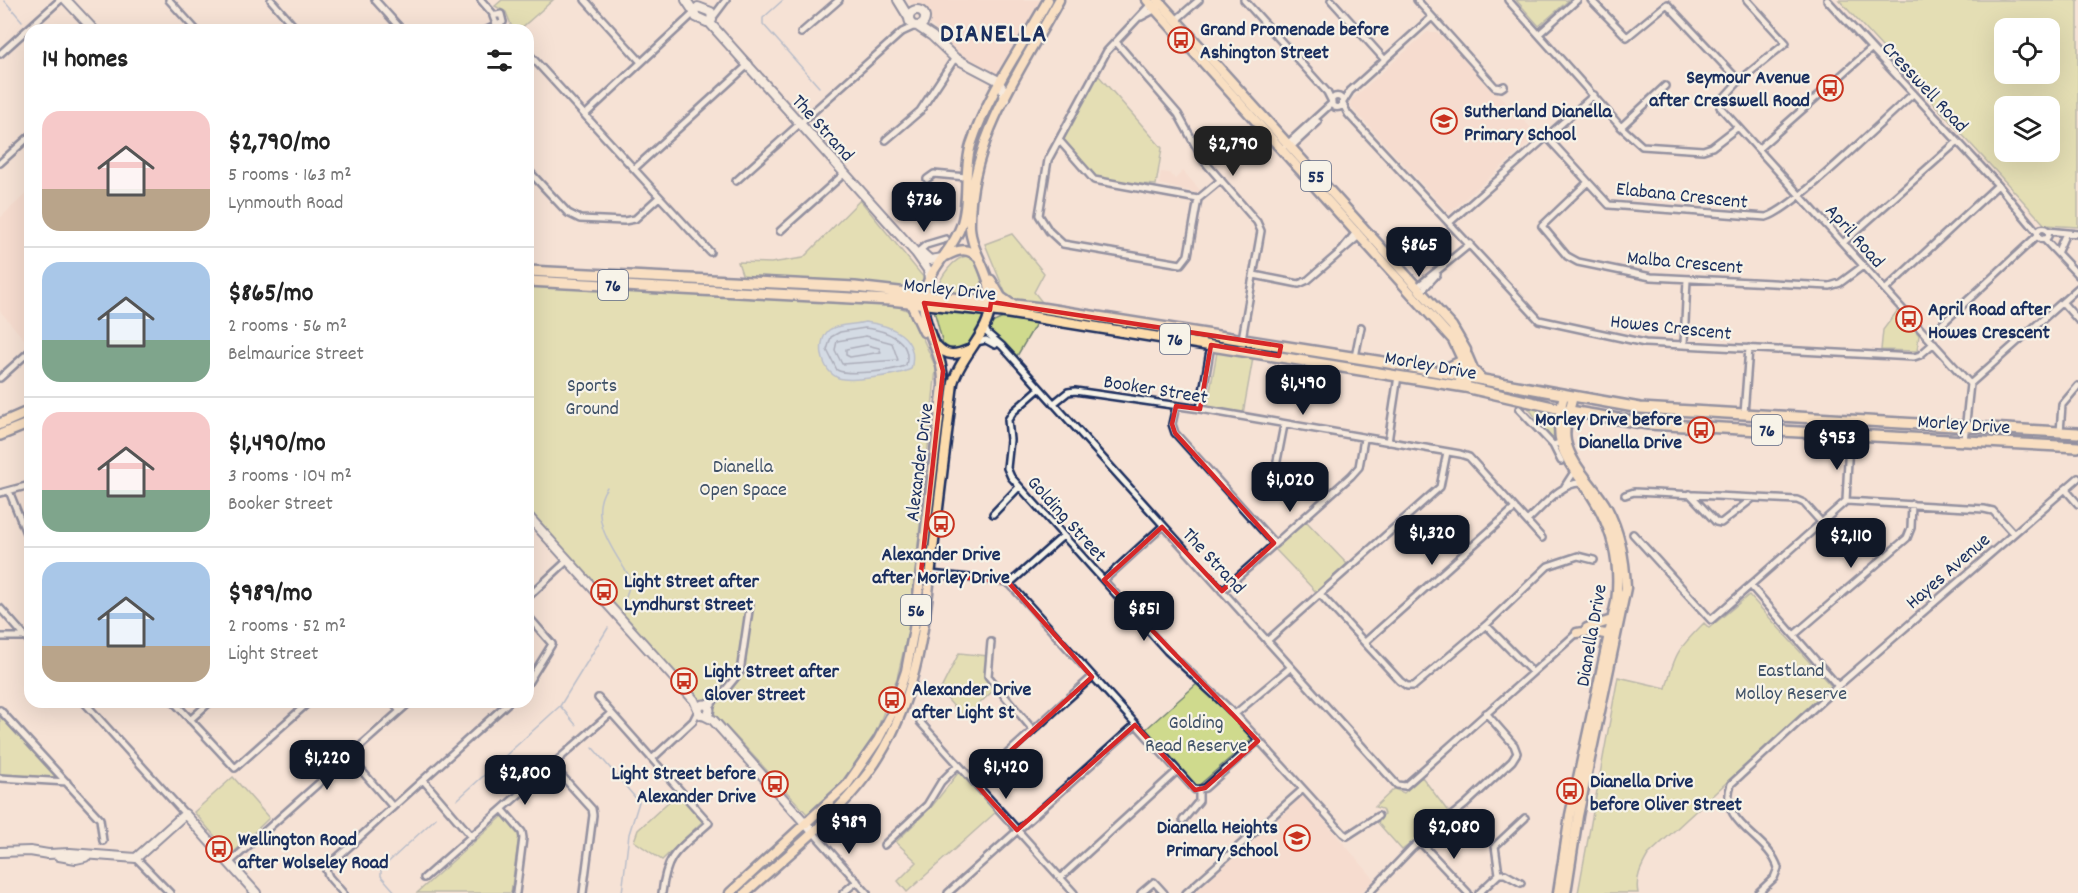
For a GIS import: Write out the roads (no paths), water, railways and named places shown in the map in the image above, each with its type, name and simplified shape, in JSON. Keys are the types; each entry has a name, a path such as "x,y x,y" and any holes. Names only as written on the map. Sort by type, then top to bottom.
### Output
{"highway":[{"name":"Morley Drive","path":"534,271 830,286 991,306 1211,345 1355,358 1439,372 1463,382 1565,410 1648,424 2078,447"},
{"name":"Morley Drive","path":"534,281 910,302 924,299"},
{"name":"Morley Drive","path":"991,306 1011,304 1242,339 1280,351 1398,376 1463,382 1481,379 1640,408 2078,432"},
{"path":"1439,372 1464,359 1481,379"},
{"path":"0,424 24,414"},
{"path":"0,435 24,425"}],"main road":[{"name":"Alexander Drive","path":"745,893 813,832 857,787 877,760 899,720 919,658 943,386 942,363 925,319 924,299 928,281 962,224 972,142 999,84 1048,0"},
{"name":"Alexander Drive","path":"730,893 846,786 878,740 891,715 908,663 926,573 953,383 971,346 984,326 991,306 985,269 971,232 970,222 981,148 1059,0"},
{"name":"55","path":"1155,3 1176,20 1244,101"},
{"name":"55","path":"1155,3 1416,292 1453,340 1464,359 1463,382"},
{"path":"943,258 965,249 972,251 1001,297 1011,304"},
{"name":"56","path":"910,302 925,332 933,342"},
{"path":"933,342 943,352 949,354 971,346"},
{"path":"1559,443 1569,395"},
{"name":"Dianella Drive","path":"1559,443 1574,472 1600,510 1615,552 1617,585 1614,652 1578,816 1566,893"},
{"name":"Dianella Drive","path":"1559,443 1572,456 1606,507 1619,539 1626,578 1616,620"},
{"path":"1577,633 1594,630 1616,620"},
{"path":"1609,634 1616,620"},
{"path":"1594,630 1609,634 1613,639 1614,652"},
{"path":"1594,630 1602,643 1604,661"},
{"name":"Dianella Drive","path":"1558,893 1570,815 1609,634"}],"street":[{"path":"33,24 60,0"},
{"path":"66,0 88,24"},
{"path":"169,0 191,24"},
{"path":"271,0 292,24"},
{"path":"375,0 397,24"},
{"path":"481,0 500,24"},
{"path":"585,0 641,62"},
{"path":"686,0 696,12 711,17 726,0"},
{"path":"691,0 696,12"},
{"path":"801,33 839,0"},
{"path":"900,0 916,26 932,36 955,58 997,80 1004,91 1004,101"},
{"path":"1176,20 1199,0"},
{"name":"Howes Crescent","path":"1244,0 1539,320 1645,343 1914,357 1920,355 1934,343"},
{"path":"1331,0 1385,60"},
{"path":"1417,0 1495,87 1504,86"},
{"path":"1508,0 1621,127 1642,146 1703,150 1712,147 1738,127"},
{"path":"1539,34 1577,0"},
{"path":"1591,0 1627,37 1667,4 1739,81 1786,43 1747,0"},
{"name":"Cresswell Road","path":"1827,0 2078,274"},
{"path":"1155,3 1107,51 1048,160 1039,215 1049,231 1063,244 1181,264 1188,255 1198,199 1221,180"},
{"path":"586,114 696,12"},
{"path":"902,32 911,16 923,13 932,36"},
{"name":"The Strand","path":"711,17 721,33 748,65 918,252 930,260 943,258"},
{"path":"1286,148 1432,17"},
{"path":"492,24 496,20"},
{"path":"736,181 799,122 902,32 924,20"},
{"path":"0,54 24,32"},
{"path":"1116,42 1178,114 1204,161 1257,222 1261,231 1242,339"},
{"path":"1758,149 1871,49"},
{"path":"886,140 920,111 955,58"},
{"path":"534,59 586,114 658,198 710,252"},
{"path":"634,169 748,65"},
{"path":"999,84 1007,85 1016,80"},
{"name":"April Road","path":"1739,81 1720,102 1720,106 1970,384"},
{"path":"1621,127 1665,86"},
{"name":"Elabana Crescent","path":"1547,137 1609,205 1755,216 1774,214 1799,195 1913,94"},
{"path":"1450,222 1594,95"},
{"path":"1059,140 1095,180 1198,199"},
{"path":"0,163 24,141"},
{"path":"1844,242 1957,142"},
{"path":"780,231 845,173"},
{"path":"927,179 934,174 966,177"},
{"path":"534,176 568,213 580,219 624,221 635,219 658,198"},
{"name":"Malba Crescent","path":"1588,182 1542,226 1567,256 1578,262 1651,277 1830,286 1840,283 1863,266"},
{"path":"1886,289 1998,186"},
{"path":"1254,275 1299,284 1308,280 1361,231"},
{"path":"2058,251 2064,233"},
{"path":"1928,337 2042,234 2078,234"},
{"path":"918,252 926,245 946,239"},
{"path":"1416,292 1470,244"},
{"name":"The Strand","path":"918,252 928,270 928,281"},
{"path":"1684,344 1687,279"},
{"path":"1964,441 1970,384 2078,288"},
{"path":"2063,303 2078,320"},
{"name":"The Strand","path":"984,326 987,333 1397,785 1405,786 1486,713"},
{"path":"1355,358 1361,327"},
{"path":"971,346 986,340 1004,350"},
{"path":"1200,409 1211,345"},
{"path":"1744,414 1749,348"},
{"path":"0,378 24,356"},
{"path":"1388,442 1398,376"},
{"path":"2060,432 2062,405 2078,386"},
{"name":"Golding Street","path":"1039,389 1014,411 1008,420 1010,440 1007,468 1019,487 1167,651 1235,714 1347,836 1378,816"},
{"name":"Booker Street","path":"1053,404 1068,392 1075,391 1200,409 1469,457 1542,538"},
{"path":"1176,406 1172,424 1175,433 1274,543"},
{"path":"1519,409 1559,443 1561,461"},
{"path":"1846,501 1850,420"},
{"path":"1278,460 1284,425"},
{"path":"1222,591 1351,476 1359,466 1364,439"},
{"path":"1267,641 1440,487 1447,452"},
{"path":"1562,489 1574,472"},
{"name":"Hayes Avenue","path":"1758,893 1774,878 1779,868 1732,812 1728,799 1731,784 2012,532 2078,478"},
{"path":"1527,521 1562,489 1570,484 1581,483"},
{"path":"0,493 24,487"},
{"path":"993,514 1019,487"},
{"path":"2065,489 2078,504"},
{"path":"9,491 24,528"},
{"path":"1625,495 1634,492 1797,500 1804,503 1821,522"},
{"path":"1690,494 1716,522 1721,523 1753,498"},
{"path":"1633,534 1711,620 1846,501 1989,510 2012,532"},
{"path":"1794,636 1907,538 1911,528 1912,504"},
{"path":"1365,642 1515,508"},
{"path":"534,523 867,893"},
{"path":"1104,580 1162,527"},
{"path":"1010,584 1063,536"},
{"path":"1320,594 1407,686 1414,686 1486,625 1548,566 1578,556 1593,560"},
{"path":"534,591 568,560"},
{"path":"926,573 1010,584 1191,787 1199,791"},
{"path":"1751,586 1838,686"},
{"path":"653,758 705,711 740,672 750,604"},
{"path":"0,608 24,635"},
{"path":"534,623 552,644 534,673"},
{"path":"1486,625 1532,672"},
{"path":"1369,893 1393,866 1512,761 1517,753 1514,744 1486,713 1577,633"},
{"path":"0,637 24,640"},
{"path":"991,642 988,676 1033,730"},
{"path":"1235,714 1290,668"},
{"path":"975,783 1092,677"},
{"path":"598,698 709,823 670,858 665,868 662,893"},
{"path":"89,708 255,893"},
{"path":"179,708 235,768 302,708"},
{"path":"190,720 203,708"},
{"path":"397,708 400,711"},
{"path":"229,863 403,708"},
{"path":"344,893 329,877 326,870 502,708"},
{"path":"0,710 100,819 103,841"},
{"path":"424,878 611,713"},
{"path":"920,722 1074,893"},
{"path":"948,893 1135,725"},
{"path":"1199,791 1258,741"},
{"path":"349,756 393,807"},
{"path":"552,765 592,809 583,893"},
{"path":"884,845 927,805 941,782 958,765"},
{"path":"1060,878 1177,771"},
{"path":"0,778 67,782"},
{"path":"423,780 472,837"},
{"path":"1186,893 1303,789"},
{"path":"1183,819 1200,801 1199,791"},
{"path":"503,810 522,832 523,838 516,893"},
{"path":"136,858 185,814"},
{"path":"1498,874 1496,846 1525,818"},
{"path":"1420,843 1468,893"},
{"path":"0,852 29,856 70,853 136,858 170,893"},
{"path":"1479,893 1498,874 1505,874 1521,883"},
{"path":"843,893 856,881"},
{"path":"1141,893 1154,882 1164,893"}],"water":[{"path":"865,322 893,329 907,340 913,358 911,369 858,379 843,379 830,372 823,359 824,336 829,330 837,327"}],"waterway":[{"path":"4,0 22,21"},
{"path":"783,0 763,18 763,24 819,87"},
{"path":"607,487 601,499 601,522 611,546 631,579 624,605"},
{"path":"457,800 560,706 608,628"},
{"path":"561,707 576,725"},
{"path":"593,748 639,802 629,834 622,893"},
{"path":"396,893 381,876 381,869 436,818"}],"place":[{"name":"Grand Promenade before Ashington Street","path":"1181,40"},
{"name":"Seymour Avenue after Cresswell Road","path":"1830,88"},
{"name":"Sutherland Dianella Primary School","path":"1444,121"},
{"name":"April Road after Howes Crescent","path":"1909,319"},
{"name":"Morley Drive before Dianella Drive","path":"1701,430"},
{"name":"Alexander Drive after Morley Drive","path":"941,524"},
{"name":"Light Street after Lyndhurst Street","path":"604,592"},
{"name":"Light Street after Glover Street","path":"684,681"},
{"name":"Alexander Drive after Light St","path":"892,700"},
{"name":"Light Street before Alexander Drive","path":"775,784"},
{"name":"Dianella Drive before Oliver Street","path":"1570,791"},
{"name":"Dianella Heights Primary School","path":"1297,838"},
{"name":"Wellington Road after Wolseley Road","path":"219,849"}],"district":[{"name":"DIANELLA","path":"994,32"}],"park label":[{"name":"Sports Ground","path":"592,396"},
{"name":"Dianella Open Space","path":"743,476"},
{"name":"Eastland Molloy Reserve","path":"1791,680"},
{"name":"Golding Read Reserve","path":"1196,732"}]}
